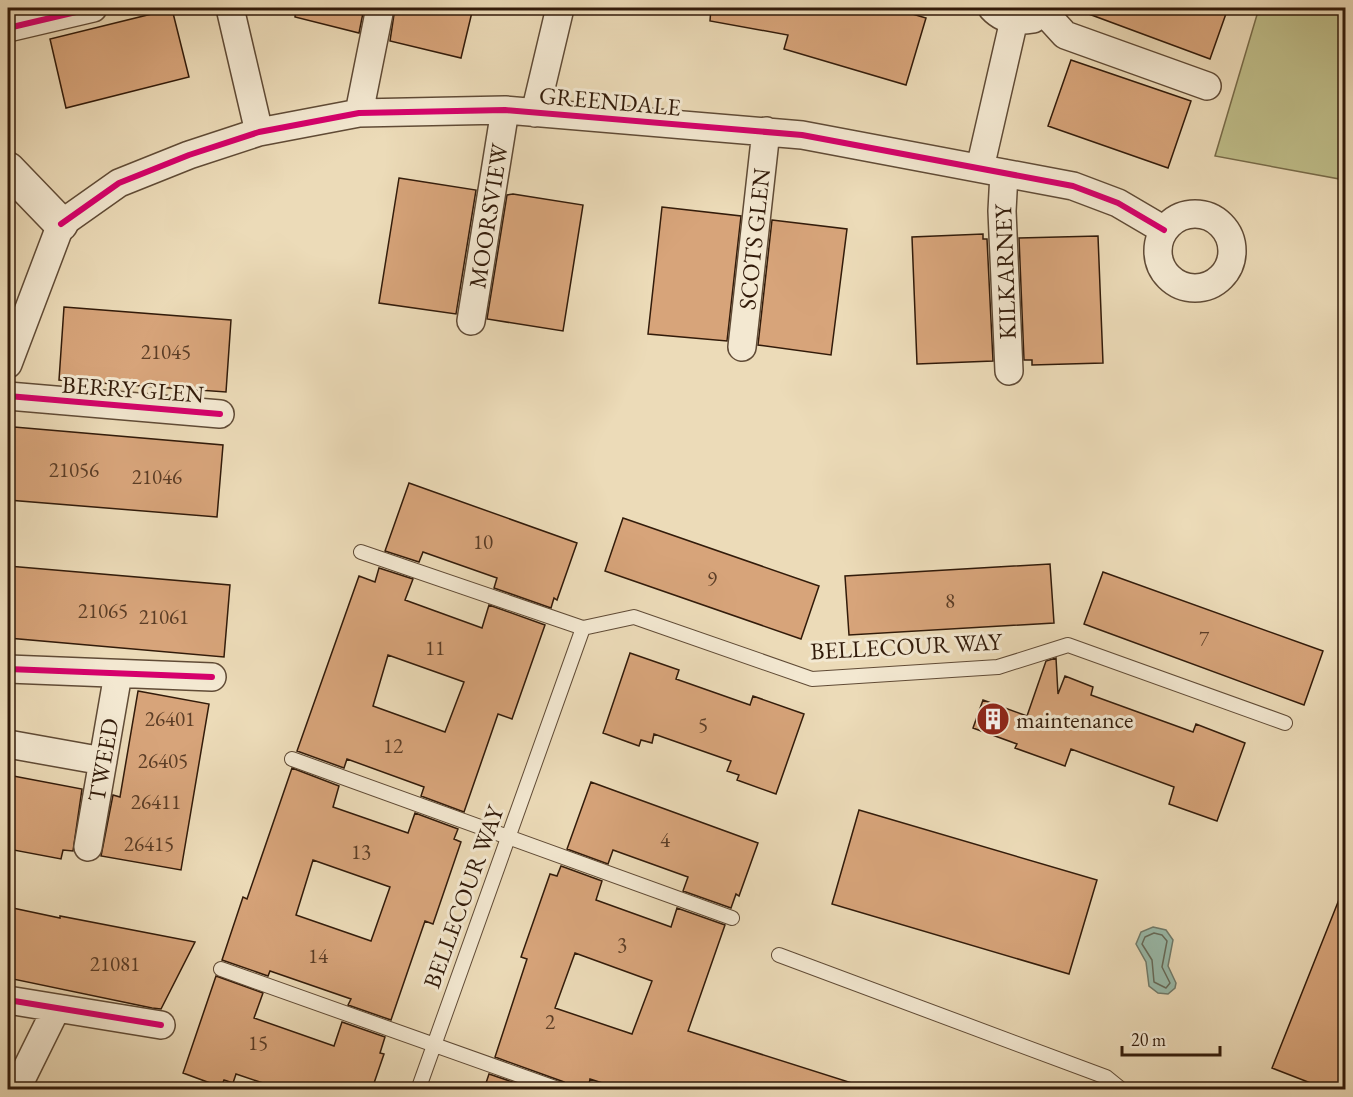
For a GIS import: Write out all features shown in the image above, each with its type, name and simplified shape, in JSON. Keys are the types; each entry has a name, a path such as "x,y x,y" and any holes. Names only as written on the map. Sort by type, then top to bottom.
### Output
{"street":[{"path":"8,28 93,8"},
{"path":"230,8 259,132"},
{"path":"359,113 380,8"},
{"path":"535,113 560,8"},
{"path":"1003,14 1033,18 1046,10 1065,35 1207,86"},
{"name":"KILKARNEY","path":"1003,14 992,170 1002,211 1009,371"},
{"name":"GREENDALE","path":"61,224 119,183 189,155 259,132 359,113 505,110 802,135 1073,186 1118,202 1164,230"},
{"name":"MOORSVIEW","path":"471,321 505,110"},
{"name":"SCOTS GLEN","path":"742,347 766,131"},
{"path":"8,169 61,224 8,364"},
{"name":"BERRY GLEN","path":"8,396 220,414"},
{"path":"8,669 212,677"},
{"name":"TWEED","path":"88,847 118,674"},
{"path":"8,744 103,761"},
{"path":"8,1000 161,1025"},
{"path":"16,1089 56,1008"}],"lane":[{"path":"361,552 583,628"},
{"name":"BELLECOUR WAY","path":"418,1089 583,628 634,617 812,679 998,667 1068,645 1285,723"},
{"path":"292,759 507,839 732,918"},
{"path":"779,955 1106,1077 1122,1089"},
{"path":"221,969 561,1089"}],"shaded area":[{"path":"1259,8 1345,8 1345,180 1215,156"}],"water":[{"path":"1153,927 1166,930 1173,940 1168,966 1176,983 1175,988 1168,994 1158,993 1149,986 1146,962 1136,944 1141,932"}],"building":[{"path":"296,8 364,8 359,33 295,17"},
{"path":"395,8 473,8 461,58 390,41"},
{"path":"711,8 892,8 926,18 906,85 784,49 788,35 710,21"},
{"path":"1079,8 1228,8 1210,59 1078,10"},
{"path":"172,9 189,77 66,108 50,39"},
{"path":"1071,60 1191,101 1168,168 1048,126"},
{"path":"399,178 476,190 456,314 379,303"},
{"path":"507,195 583,205 563,331 487,319"},
{"path":"662,207 741,216 727,341 648,334"},
{"path":"772,220 847,229 831,355 758,345"},
{"path":"983,234 983,239 987,239 993,361 917,364 912,237"},
{"path":"1098,236 1103,363 1032,365 1032,360 1024,360 1019,238"},
{"path":"64,307 231,320 226,392 59,380"},
{"path":"14,427 223,445 217,517 8,500"},
{"path":"409,483 577,543 557,600 554,598 551,608 494,588 497,578 423,552 419,562 385,551"},
{"path":"623,518 819,586 801,639 605,571"},
{"path":"1050,564 1054,623 849,635 845,576"},
{"path":"8,566 230,585 224,657 8,638"},
{"path":"379,568 413,579 405,600 482,628 489,605 545,625 512,719 498,714 464,812 421,796 424,787 347,759 344,768 297,751 359,576 375,582","holes":["388,655 464,682 445,732 373,706"]},
{"path":"1103,572 1323,651 1304,705 1084,624"},
{"path":"630,653 679,670 676,679 750,705 753,696 804,714 776,794 737,780 739,775 727,771 731,761 654,734 652,743 641,740 639,746 603,733"},
{"path":"1056,658 1058,694 1065,676 1093,687 1091,695 1193,732 1196,724 1245,743 1217,821 1169,804 1174,787 1071,749 1065,766 1015,748 1017,744 973,728 983,700 1027,716 1046,661"},
{"path":"138,691 209,704 181,870 101,856 113,795 120,797"},
{"path":"292,768 339,786 333,807 408,833 415,813 458,829 454,839 461,842 433,924 425,921 391,1020 348,1005 351,999 270,971 268,976 222,960 243,897 247,899","holes":["313,860 390,887 371,941 296,915"]},
{"path":"8,775 82,789 73,851 63,850 61,859 8,849"},
{"path":"591,782 758,843 739,896 736,894 731,908 683,891 688,877 613,850 608,864 567,849"},
{"path":"859,810 1097,880 1069,974 832,904"},
{"path":"561,866 602,881 596,900 671,927 677,908 725,925 688,1031 855,1084 855,1089 621,1089 590,1079 588,1089 570,1089 564,1082 495,1057 527,959 521,957 550,874 557,876","holes":["575,953 652,981 632,1034 555,1008"]},
{"path":"1344,887 1346,1089 1326,1089 1272,1068"},
{"path":"8,907 195,942 161,1009 152,1008 8,978"},
{"path":"216,976 263,993 254,1018 334,1046 342,1022 385,1037 380,1053 384,1054 372,1089 281,1089 236,1074 233,1083 224,1080 221,1087 183,1073"},
{"path":"489,1074 533,1089 484,1089"}],"cycle path":[{"path":"8,28 93,8"},
{"path":"61,224 119,183 189,155 259,132 359,113 505,110 802,135 1073,186 1118,203 1164,230"},
{"path":"8,396 220,414"},
{"path":"8,669 212,677"},
{"path":"8,1000 161,1025"}],"place":[{"name":"maintenance","path":"993,719"}]}
